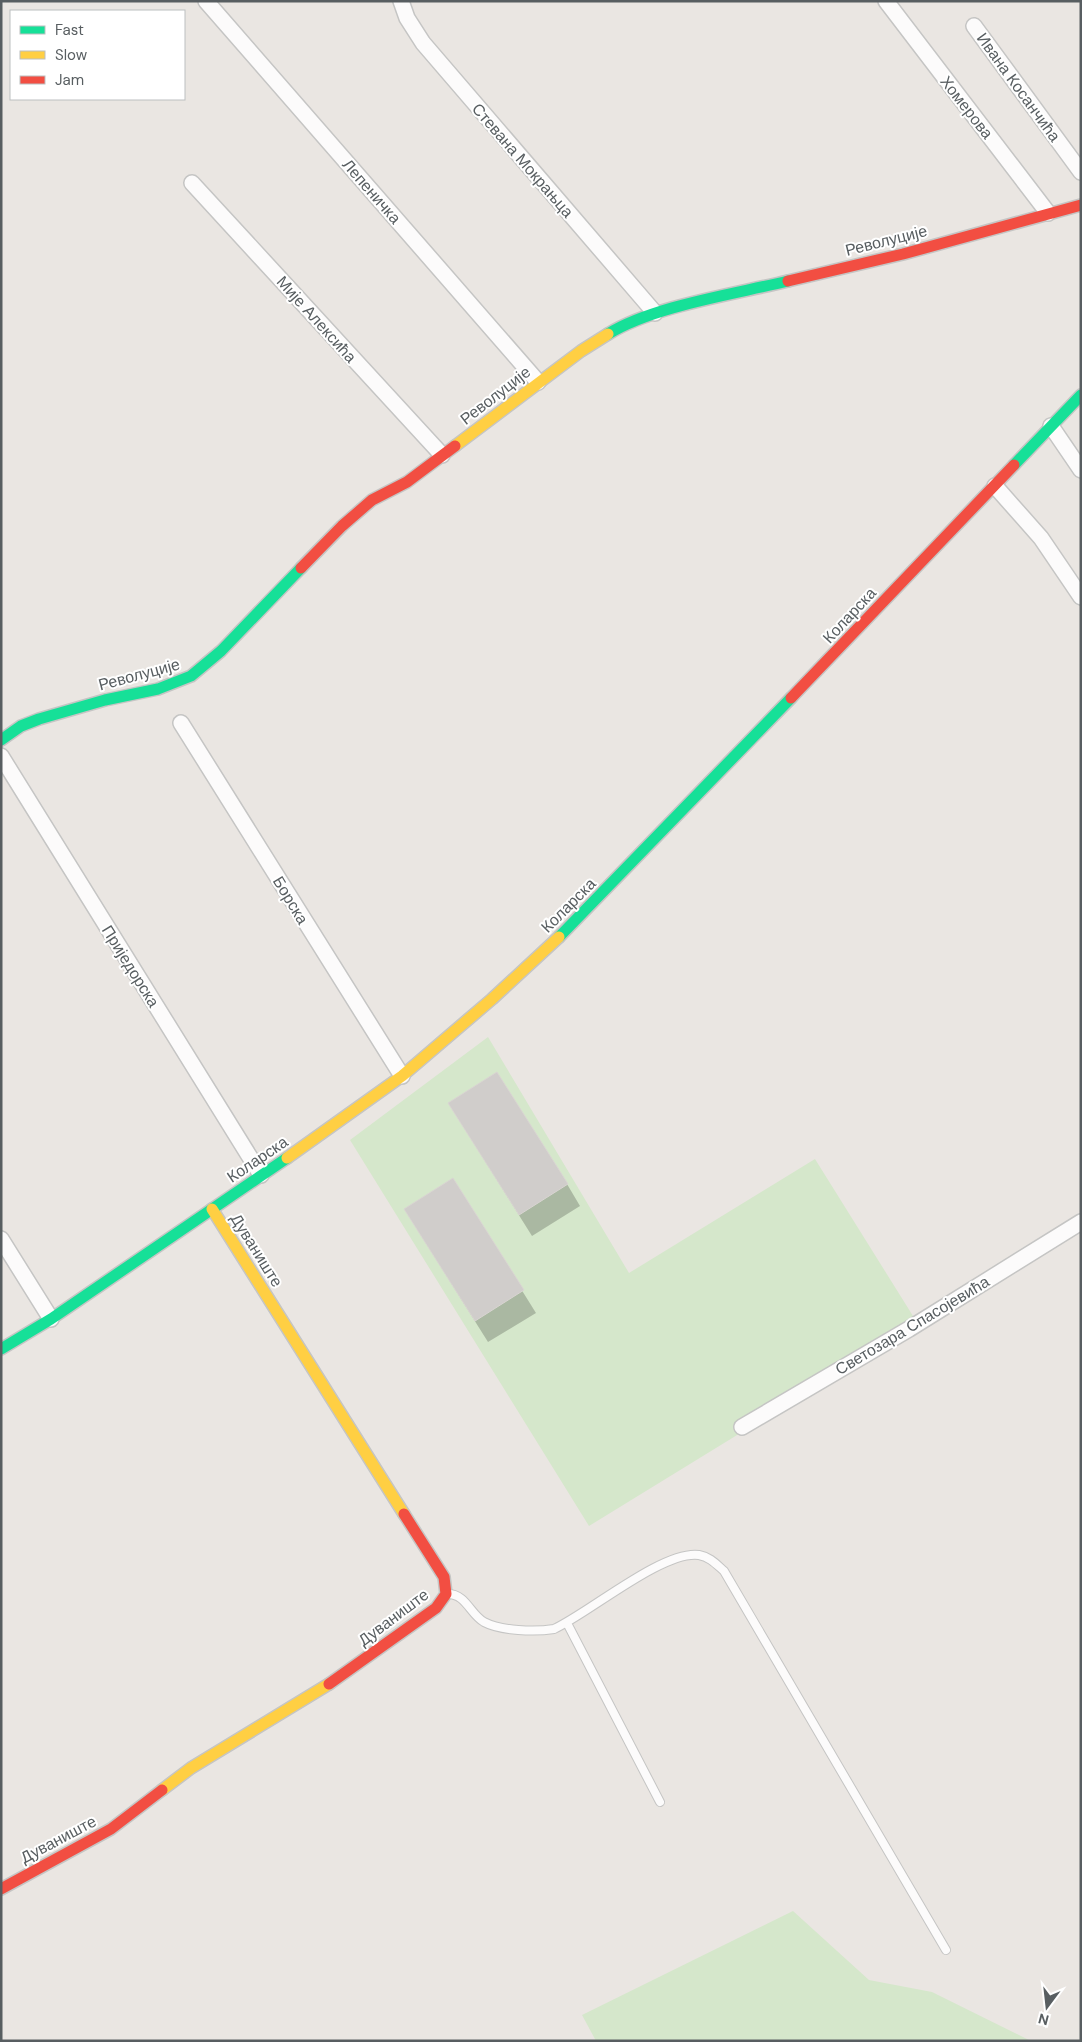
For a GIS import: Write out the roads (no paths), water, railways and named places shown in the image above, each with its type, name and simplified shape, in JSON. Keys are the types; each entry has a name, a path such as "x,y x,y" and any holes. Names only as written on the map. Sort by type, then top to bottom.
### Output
{"street":[{"name":"Лепеничка","path":"206,1 538,382"},
{"name":"Стевана Мокрањца","path":"401,1 407,18 423,43 654,312"},
{"name":"Хомерова","path":"886,1 1048,214"},
{"name":"Ивана Косанчића","path":"974,26 1081,172"},
{"name":"Мије Алексића","path":"192,182 442,456"},
{"name":"Револуције","path":"4,733 40,719 105,700 158,689 191,676 221,651 342,526 372,500 407,482 538,382 619,326 654,312 903,254 1081,205"},
{"name":"Коларска","path":"1,1349 51,1319 402,1076 492,1000 562,934 696,798 1081,395"},
{"path":"1051,426 1081,470"},
{"path":"994,486 1041,538 1081,597"},
{"name":"Борска","path":"181,723 402,1076"},
{"name":"Приједорска","path":"1,756 261,1175"},
{"name":"Дуваниште","path":"1,1889 111,1829 191,1768 302,1702 361,1662 436,1608 446,1594 444,1577 212,1209"},
{"name":"Светозара Спасојевића","path":"742,1427 909,1328 1081,1222"},
{"path":"1,1239 51,1319"}],"lane":[{"path":"446,1594 453,1594 464,1600 484,1622 537,1632 554,1630 659,1566 685,1555 709,1558 724,1571 946,1950"},
{"path":"567,1623 660,1802"}]}
